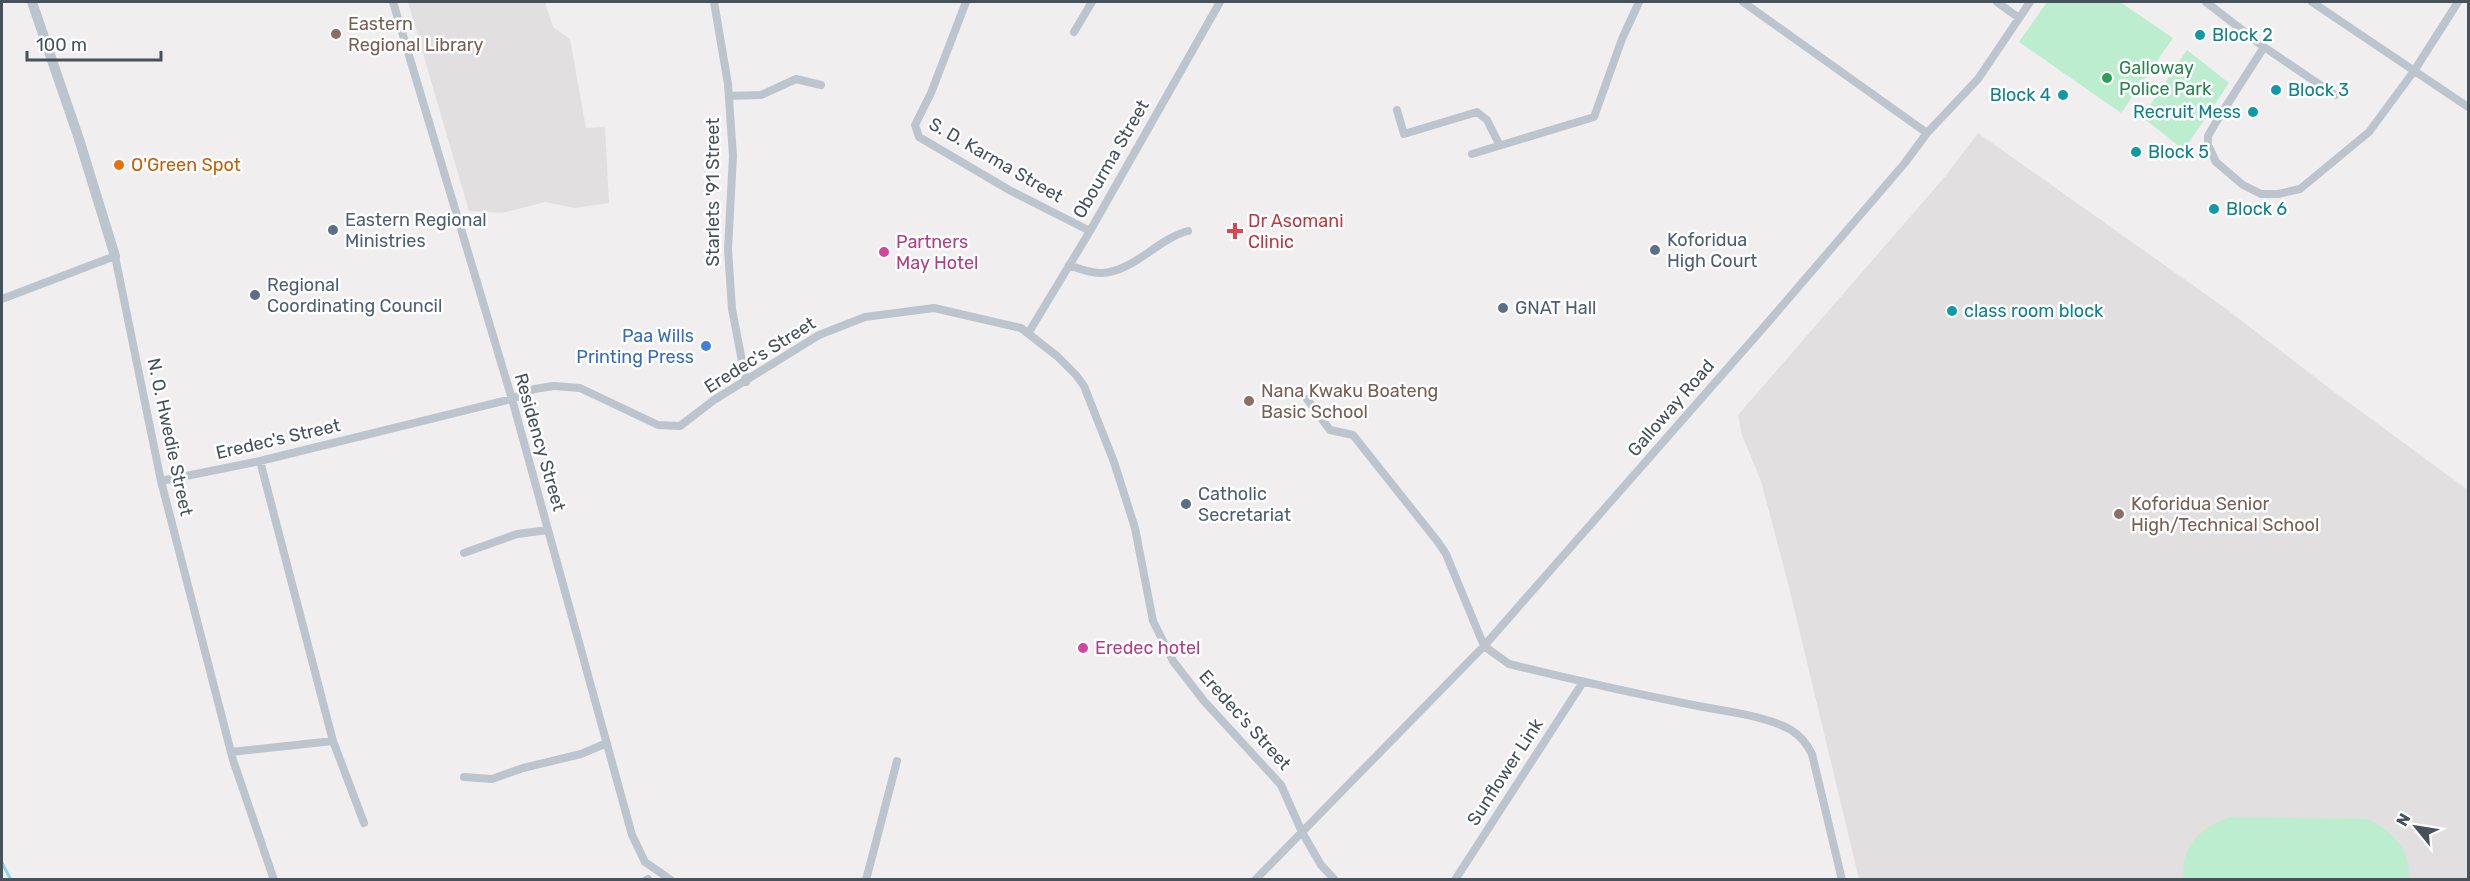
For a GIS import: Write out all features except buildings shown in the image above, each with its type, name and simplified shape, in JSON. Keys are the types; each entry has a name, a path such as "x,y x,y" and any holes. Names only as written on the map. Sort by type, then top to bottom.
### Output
{"street":[{"name":"N. O. Hwedie Street","path":"32,2 80,139 115,256 161,481 231,752 274,879"},
{"name":"Residency Street","path":"393,2 512,399 636,844 645,862 671,879"},
{"name":"Starlets '91 Street","path":"714,2 729,96 733,156 728,249 732,309 746,382"},
{"name":"S. D. Karma Street","path":"966,2 931,93 915,125 915,131 919,137 1011,190 1090,231"},
{"path":"1074,32 1092,2"},
{"name":"Obourma Street","path":"1029,332 1090,231 1220,2"},
{"path":"1472,154 1594,117 1622,39 1639,2"},
{"path":"1743,2 1927,133"},
{"path":"1997,2 2019,18"},
{"name":"Galloway Road","path":"1302,832 1484,646 1770,320 1904,164 1927,133 1978,80 2030,2"},
{"path":"2206,2 2264,47 2335,95"},
{"path":"2313,2 2469,107"},
{"path":"2264,47 2216,122 2208,136 2208,145 2216,162 2243,185 2261,194 2278,194 2300,189 2320,175 2369,132 2414,71 2458,2"},
{"path":"729,96 761,95 796,80 821,85"},
{"path":"1397,110 1404,134 1477,112 1487,120 1499,144"},
{"path":"1069,266 1098,273 1120,270 1176,234 1188,231"},
{"path":"2,299 115,256"},
{"name":"Eredec's Street","path":"161,481 260,462 512,399 534,389 554,386 580,388 643,419 671,427 688,423 714,400 819,335 865,317 934,308 1021,327 1076,375 1084,386 1114,462 1135,528 1153,621 1173,661 1212,710 1281,785 1320,865 1335,879"},
{"path":"1307,399 1330,430 1353,435 1442,548 1484,646 1509,664 1756,718 1790,729 1799,735 1812,754 1842,879"},
{"path":"260,462 333,741 364,823"},
{"path":"464,553 517,534 548,530"},
{"name":"Sunflower Link","path":"1455,879 1583,682"},
{"path":"231,752 333,741"},
{"path":"464,777 492,779 523,768 581,754 607,743"},
{"path":"866,879 897,762"},
{"path":"1255,879 1302,832"}],"shaded area":[{"path":"408,2 545,2 553,27 570,39 586,128 605,127 609,203 575,208 545,202 502,213 469,211"},
{"name":"Koforidua Senior High/Technical School","path":"1978,133 2225,308 2468,490 2468,879 1859,879 1788,583 1761,481 1742,435 1738,415 1943,179"}],"green space":[{"name":"Galloway Police Park","path":"2047,2 2120,2 2173,38 2121,113 2019,42"},
{"path":"2187,50 2229,83 2184,150 2142,117"},
{"path":"2230,817 2367,819 2392,835 2404,850 2409,869 2408,879 2184,879 2185,857 2195,839 2210,826"}],"waterway":[{"path":"2,863 11,880"}],"place":[{"name":"Eastern Regional Library","path":"336,34"},
{"name":"Block 2","path":"2200,35"},
{"name":"Galloway Police Park","path":"2107,78"},
{"name":"Block 3","path":"2276,90"},
{"name":"Block 4","path":"2063,95"},
{"name":"Recruit Mess","path":"2253,112"},
{"name":"Block 5","path":"2136,152"},
{"name":"O'Green Spot","path":"119,165"},
{"name":"Block 6","path":"2214,209"},
{"name":"Eastern Regional Ministries","path":"333,230"},
{"name":"Dr Asomani Clinic","path":"1235,231"},
{"name":"Koforidua High Court","path":"1655,250"},
{"name":"Partners May Hotel","path":"884,252"},
{"name":"Regional Coordinating Council","path":"255,295"},
{"name":"GNAT Hall","path":"1503,308"},
{"name":"class room block","path":"1952,311"},
{"name":"Paa Wills Printing Press","path":"706,346"},
{"name":"Nana Kwaku Boateng Basic School","path":"1249,401"},
{"name":"Catholic Secretariat","path":"1186,504"},
{"name":"Koforidua Senior High/Technical School","path":"2119,514"},
{"name":"Eredec hotel","path":"1083,648"}]}
